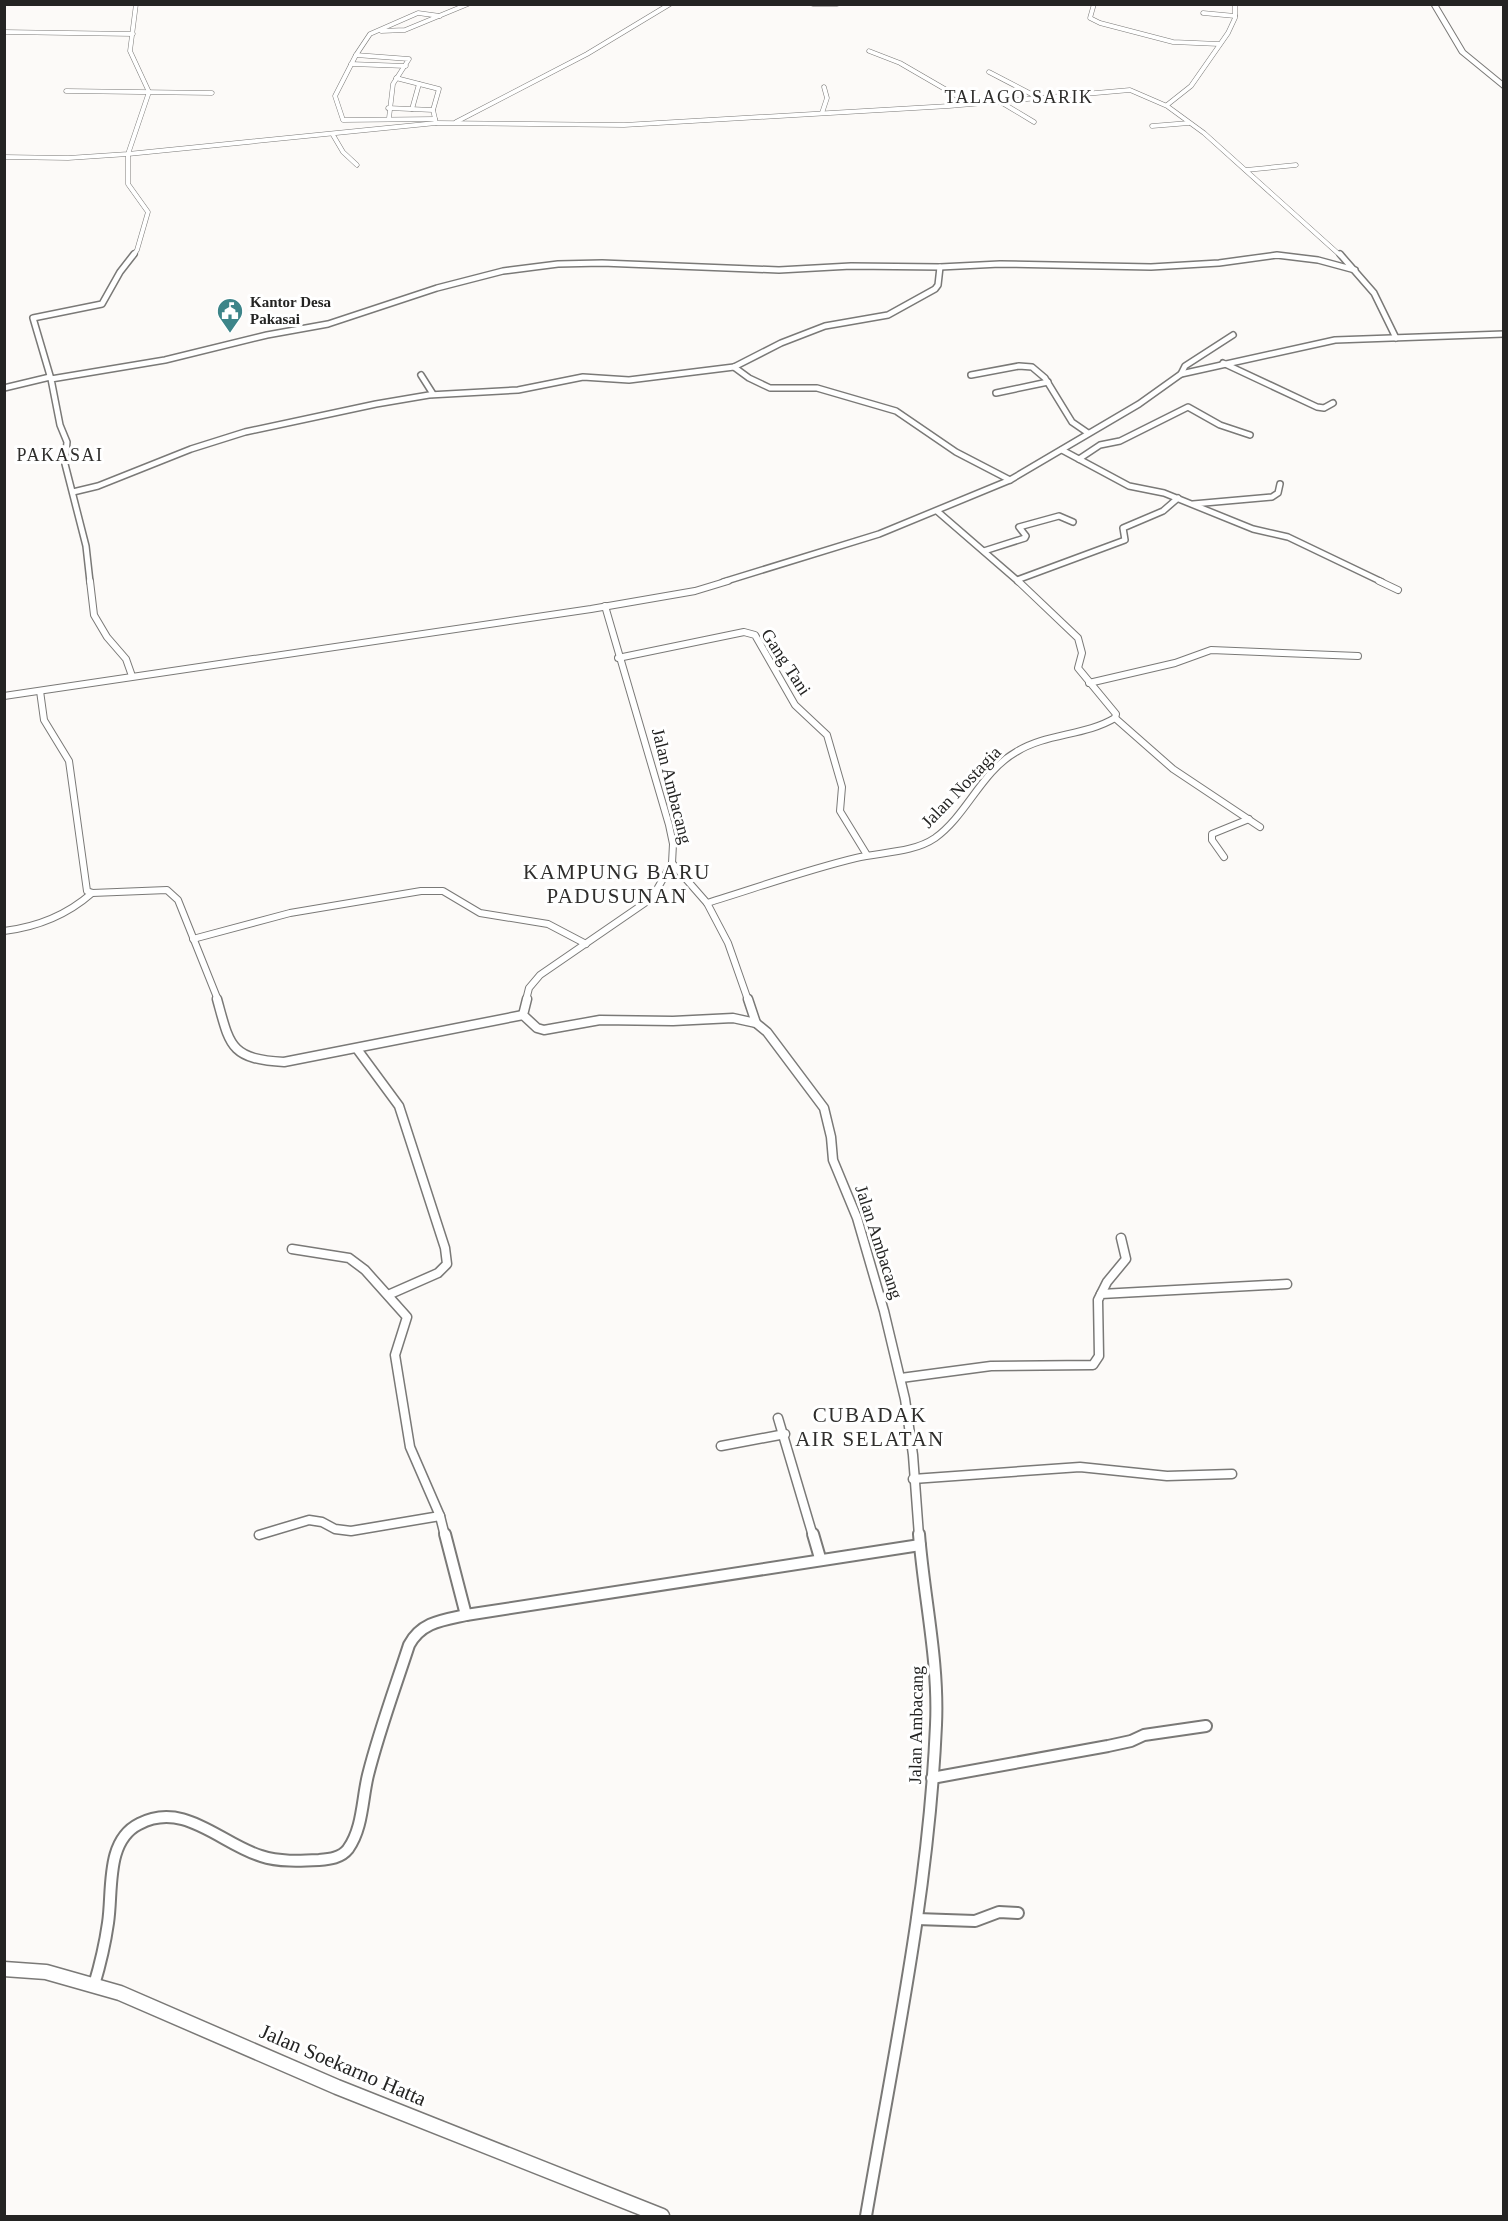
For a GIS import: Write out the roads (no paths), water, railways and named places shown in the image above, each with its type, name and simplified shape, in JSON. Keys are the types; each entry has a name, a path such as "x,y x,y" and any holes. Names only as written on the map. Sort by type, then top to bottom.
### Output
{"highway":[{"path":"1434,4 1462,52 1503,87"},
{"path":"1443,4 1471,53 1503,80"}],"street":[{"path":"132,676 126,659 107,637 94,615 86,546 65,464 67,442 60,425 51,378 33,318 102,304 120,272 137,249 148,212 128,184 128,154 150,92 130,51 136,4"},
{"path":"376,31 405,30 468,4"},
{"path":"454,123 587,54 670,4"},
{"path":"813,4 837,4"},
{"path":"1094,4 1090,18 1101,23 1174,44 1219,45"},
{"path":"1167,105 1191,86 1219,45 1234,22 1235,4"},
{"path":"440,16 418,13 370,34 351,64 335,98 341,119 389,118 454,123 624,124 971,104 1126,90 1147,96 1167,105 1246,170 1355,270 1378,298 1395,339"},
{"path":"1203,13 1235,16"},
{"path":"4,32 133,34"},
{"path":"870,51 900,63 971,104"},
{"path":"356,56 409,59 391,90 389,118"},
{"path":"351,64 406,66"},
{"path":"989,72 1037,98"},
{"path":"396,78 439,89 434,110 436,121"},
{"path":"412,109 418,84"},
{"path":"822,113 826,98 824,87"},
{"path":"66,91 212,93"},
{"path":"999,101 1034,122"},
{"path":"388,108 434,110"},
{"path":"357,120 364,131"},
{"path":"4,157 68,158 128,154 333,135 436,121"},
{"path":"1152,126 1189,123"},
{"path":"333,135 343,152 357,165"},
{"path":"1246,170 1296,165"},
{"path":"4,388 165,360 267,335 328,324 437,288 503,271 558,264 592,263 779,270 850,266 940,267 1000,264 1173,266 1276,255 1318,260 1355,270"},
{"path":"74,492 98,486 192,449 244,432 433,394 505,392 583,377 629,380 734,367 781,343 825,326 888,315 935,289 938,285 940,267"},
{"path":"4,696 695,591 870,537 1010,480 1139,404 1181,374 1316,343 1503,334"},
{"path":"1181,374 1185,366 1233,335"},
{"path":"1223,363 1317,407 1324,408 1333,404"},
{"path":"971,375 1027,366 1037,370 1048,382 1066,416 1088,433"},
{"path":"734,367 748,378 770,387 817,388 896,411 956,452 1010,480"},
{"path":"421,375 433,394"},
{"path":"996,393 1048,382"},
{"path":"1079,459 1102,444 1120,441 1188,406 1220,425 1250,435"},
{"path":"1062,450 1129,486 1178,498 1253,529 1288,537 1398,590"},
{"path":"1193,504 1272,497 1278,493 1280,484"},
{"path":"1017,580 1125,540 1122,528 1163,511 1178,498"},
{"path":"936,511 1017,580 1078,638 1082,653 1078,668 1089,683 1105,698 1116,714 1115,718 1173,769 1260,827"},
{"path":"984,551 1025,538 1026,536 1019,527 1059,516 1073,522"},
{"name":"Jalan Ambacang","path":"523,1015 526,995 534,982 553,965 652,898 672,863 673,844 650,752 618,658 605,606"},
{"name":"Gang Tani","path":"618,658 744,632 755,634 795,705 827,735 842,787 840,811 867,855"},
{"path":"1089,683 1175,663 1211,650 1358,656"},
{"path":"40,691 44,720 69,761 87,891 92,893 167,890 178,900 216,998 229,1042 240,1052 282,1063 523,1015 537,1029 544,1030 613,1020 673,1021 733,1018 756,1023"},
{"name":"Jalan Nostagia","path":"707,903 867,855 921,846 931,841 952,823 993,772 1011,755 1030,745 1088,729 1115,718"},
{"path":"1224,857 1212,840 1212,834 1249,819"},
{"path":"672,863 707,903 728,943 756,1023"},
{"path":"193,939 290,913 421,891 443,891 480,913 548,924 586,944"},
{"path":"4,931 47,921 75,907 92,893"},
{"name":"Jalan Ambacang","path":"756,1023 767,1032 824,1108 831,1137 833,1160 857,1218 884,1311 901,1378 913,1455 913,1479 935,1667 936,1724 923,1880 866,2217"},
{"path":"357,1049 399,1106 445,1248 447,1263 438,1273 388,1296"},
{"path":"901,1378 991,1366 1094,1365 1099,1356 1098,1300 1107,1282 1127,1256 1121,1238"},
{"path":"292,1249 349,1258 365,1270 407,1317 395,1355 411,1452 440,1516 466,1615"},
{"path":"1101,1294 1287,1284"},
{"path":"778,1418 785,1434 820,1558"},
{"path":"721,1446 785,1434"},
{"path":"913,1479 1080,1467 1167,1476 1232,1474"},
{"path":"259,1535 309,1521 322,1522 335,1529 351,1531 440,1516"},
{"path":"94,1985 109,1921 117,1856 122,1839 132,1827 147,1820 164,1817 189,1819 261,1857 291,1860 331,1859 340,1857 348,1850 356,1834 370,1767 412,1636 424,1626 466,1615 820,1558 920,1545"},
{"path":"932,1778 1120,1744 1144,1735 1206,1726"},
{"path":"917,1919 975,1921 999,1912 1018,1913"},
{"name":"Jalan Soekarno Hatta","path":"4,1969 46,1972 94,1985 151,2006 337,2087 662,2217"}],"place":[{"name":"Kantor Desa Pakasai","path":"230,334"}],"district":[{"name":"TALAGO SARIK","path":"1019,97"},
{"name":"PAKASAI","path":"60,455"},
{"name":"KAMPUNG BARU PADUSUNAN","path":"617,884"},
{"name":"CUBADAK AIR SELATAN","path":"870,1427"}]}
